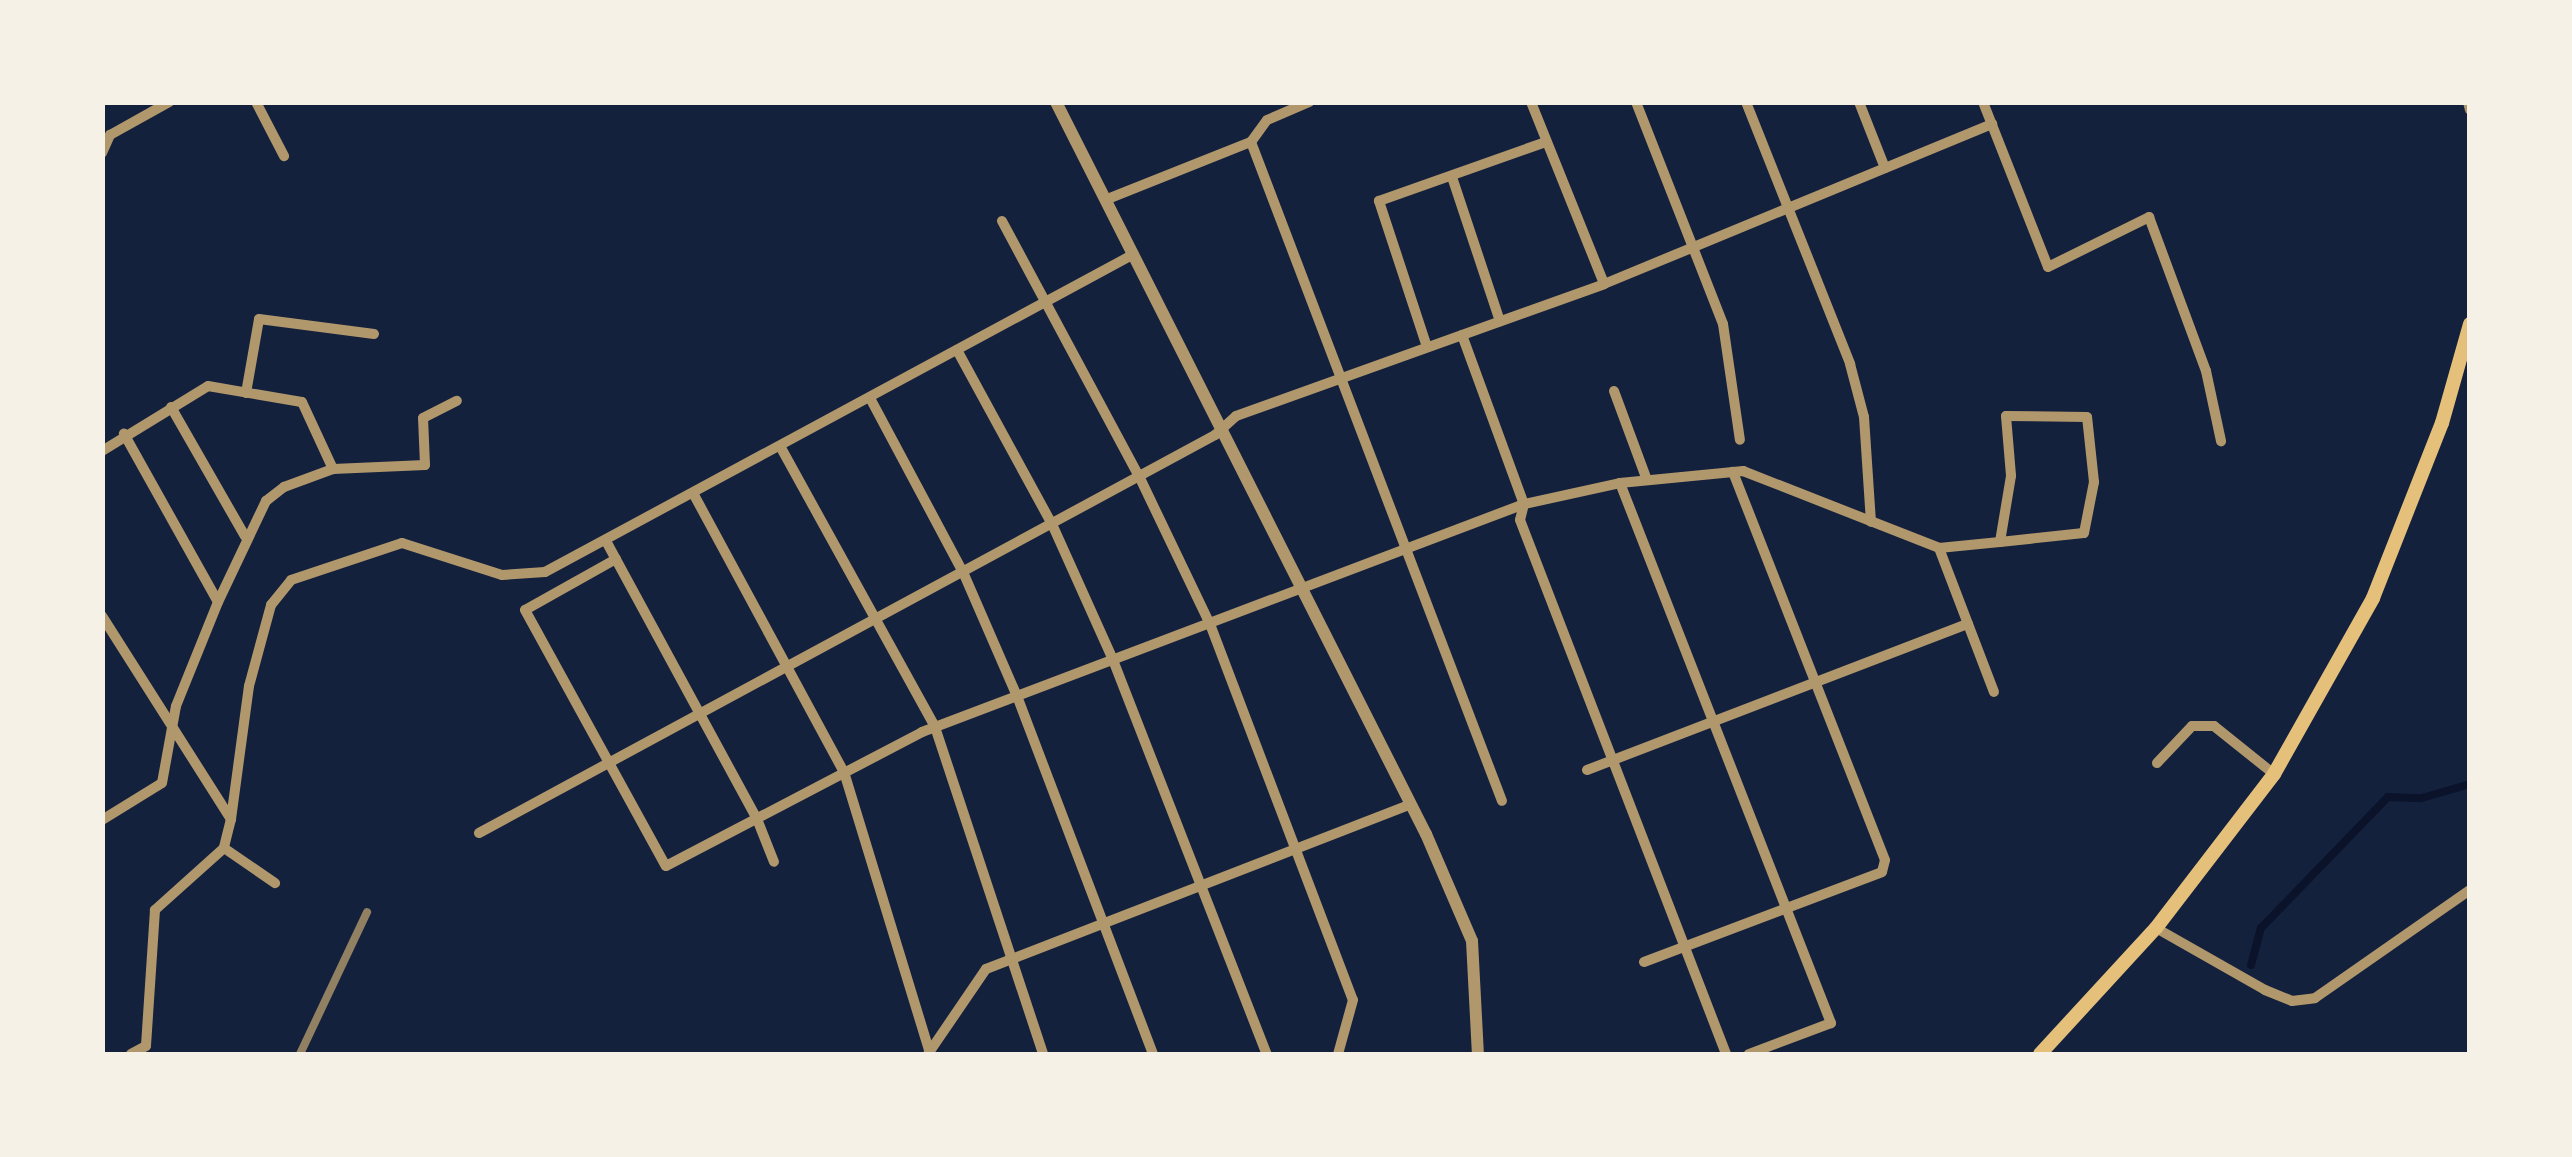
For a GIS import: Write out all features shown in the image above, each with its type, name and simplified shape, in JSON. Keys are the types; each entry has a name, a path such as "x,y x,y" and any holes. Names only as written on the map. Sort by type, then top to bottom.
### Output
{"main road":[{"path":"2040,1054 2156,928 2274,774 2373,598 2442,422 2470,324"}],"street":[{"path":"102,153 110,134 169,102"},
{"path":"256,102 284,156"},
{"path":"1056,102 1224,424 1411,804 1472,941 1478,1054"},
{"path":"1105,200 1252,142 1268,120 1310,102"},
{"path":"1531,102 1604,284"},
{"path":"1636,102 1723,324 1740,440"},
{"path":"1746,102 1860,400 1871,522"},
{"path":"1859,102 1886,168"},
{"path":"1983,102 2048,267 2149,218 2206,371 2221,441"},
{"path":"479,833 1052,524 1224,424 1338,378 1604,284 1992,124"},
{"path":"1252,142 1338,378 1502,801"},
{"path":"1427,347 1379,200 1546,142"},
{"path":"1452,177 1500,321"},
{"path":"1002,221 1139,476 1210,624 1353,1000 1338,1054"},
{"path":"131,1054 146,1046 155,910 224,848 249,686 279,588 393,544 527,576 606,540 1134,254"},
{"path":"246,393 259,320 374,334"},
{"path":"1462,335 1524,504 1520,520 1726,1054"},
{"path":"957,350 1052,524 1113,660 1266,1054"},
{"path":"102,451 208,386 302,402 333,469"},
{"path":"1614,391 1647,480"},
{"path":"870,398 963,572 1018,696 1154,1054"},
{"path":"102,820 162,782 176,706 245,536 266,501 284,486 333,469 425,465 423,418 456,400"},
{"path":"171,407 245,536"},
{"path":"616,559 525,610 666,866 934,727 1524,504 1620,482 1734,472 1939,548 2000,542 2084,533 2094,482 2087,417 2006,416 2012,476 2000,542"},
{"path":"124,434 218,602"},
{"path":"780,446 934,727 1007,960 1043,1054"},
{"path":"1644,962 1882,872 1885,860 1734,472"},
{"path":"1620,482 1831,1023 1749,1054"},
{"path":"694,493 844,772 929,1054"},
{"path":"606,540 757,819 774,862"},
{"path":"1939,548 1994,692"},
{"path":"102,616 231,819"},
{"path":"1587,770 1968,624"},
{"path":"2157,763 2192,726 2214,726 2274,774"},
{"path":"929,1054 986,969 1411,804"},
{"path":"224,848 275,883"},
{"path":"2156,928 2265,990 2292,1000 2315,998 2470,890"}],"waterway":[{"path":"2251,965 2261,928 2388,797 2422,798 2470,784"}],"railway":[{"path":"300,1054 367,912"}]}
